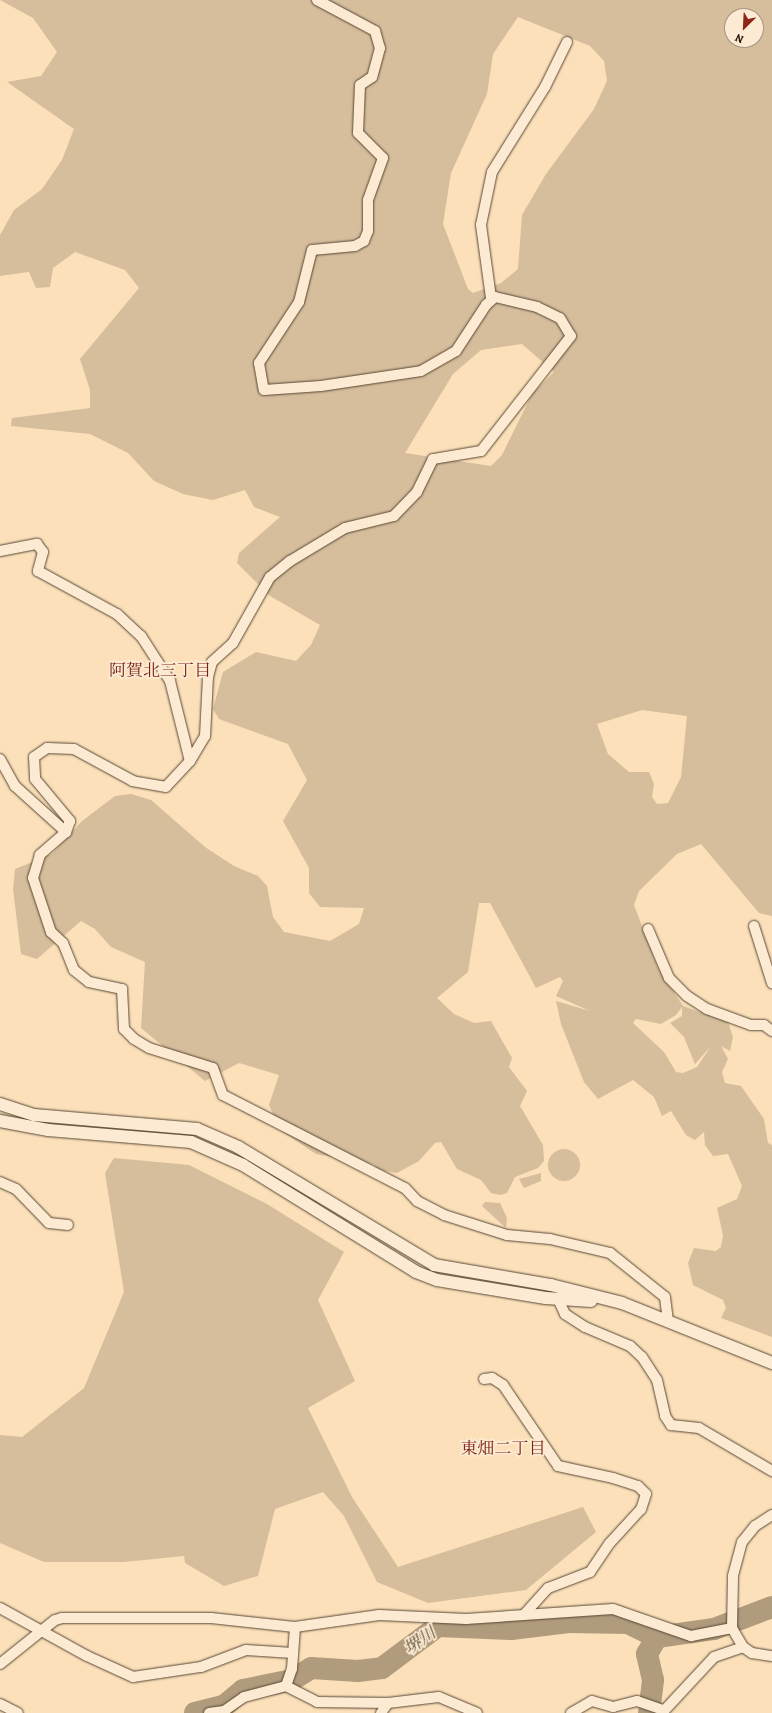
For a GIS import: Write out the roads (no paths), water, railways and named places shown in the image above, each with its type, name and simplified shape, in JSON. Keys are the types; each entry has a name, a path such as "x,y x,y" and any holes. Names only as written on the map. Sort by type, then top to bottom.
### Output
{"street":[{"path":"317,0 375,31 380,48 372,77 360,85 358,133 384,158 368,200 368,231 364,241 355,246 312,250 299,302 259,363 264,390 321,386 421,371 456,351 491,298 481,225 492,172 545,87 567,42"},
{"path":"491,298 537,307 560,318 572,336 569,342 539,373 481,451 433,460 417,492 394,516 345,528 290,561 270,577 232,643 212,662 208,677 205,736 190,761 166,787 133,781 74,749 47,748 34,757 35,779 70,822 66,832 40,855 33,878 51,932 63,944 74,970 89,982 122,989 124,1029 134,1039 213,1068 223,1095 405,1188 417,1201 444,1215 507,1236 550,1239 610,1253 665,1297 668,1321"},
{"path":"0,551 37,544 43,552 38,571 117,614 141,636 170,681 190,761"},
{"path":"0,759 15,786 66,832"},
{"path":"754,926 772,983"},
{"path":"648,928 669,978 687,996 707,1009 751,1025 764,1025 772,1031"},
{"path":"0,1104 34,1115 196,1129 238,1147 434,1265 551,1285 622,1303 772,1363"},
{"path":"0,1121 48,1130 191,1142 243,1166 416,1272 456,1284 558,1299 622,1303"},
{"path":"0,1182 16,1189 50,1222 68,1225"},
{"path":"558,1299 565,1314 585,1327 630,1346 642,1357 657,1380 665,1416 671,1425 699,1428 772,1471"},
{"path":"484,1379 492,1378 504,1385 558,1466 613,1478 638,1486 646,1494 641,1509 609,1544 590,1572 548,1588 524,1615"},
{"path":"772,1508 763,1516 768,1518 742,1542 736,1558 732,1628 743,1647 752,1653 772,1656"},
{"path":"0,1608 41,1632 133,1677 200,1667 246,1650 293,1653"},
{"path":"0,1664 41,1632 62,1618 135,1616 295,1627 379,1615 466,1619 613,1609 691,1636 732,1628"},
{"path":"286,1686 293,1653 295,1627"},
{"path":"570,1713 592,1701 613,1707 637,1700 662,1711 714,1657 743,1647"},
{"path":"209,1713 224,1712 244,1697 286,1686 318,1702 388,1703 439,1697 477,1713"},
{"path":"381,1713 388,1703"},
{"path":"0,1704 18,1713"}],"waterway":[{"name":"堺川","path":"649,1713 653,1680 647,1654 657,1637 714,1629 772,1607"},
{"name":"堺川","path":"195,1713 224,1706 243,1690 292,1680 311,1668 358,1671 382,1668 438,1626 511,1629 569,1622 628,1623 657,1637"}],"district":[{"name":"阿賀北三丁目","path":"160,671"},
{"name":"東畑二丁目","path":"503,1449"}]}
